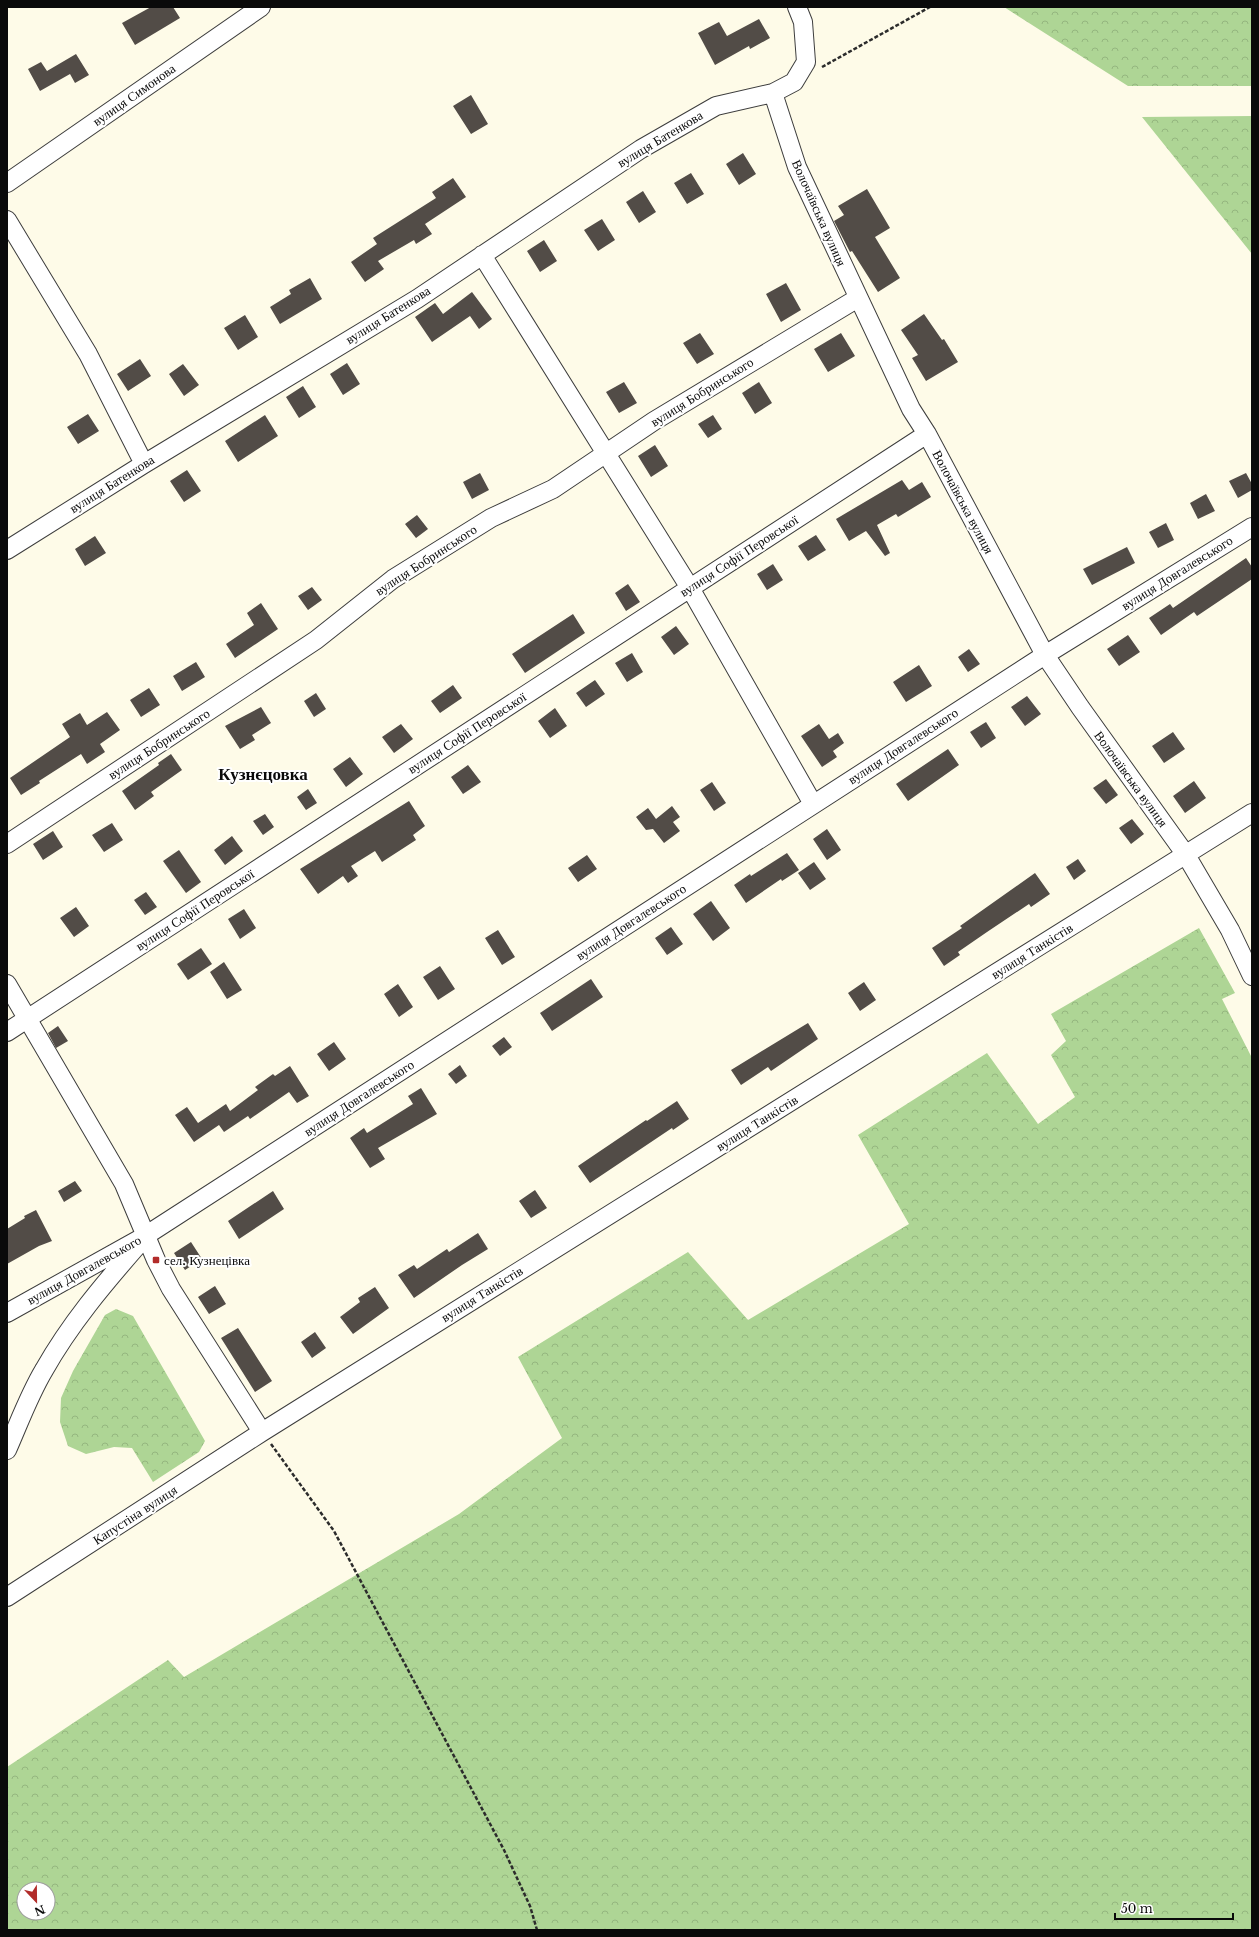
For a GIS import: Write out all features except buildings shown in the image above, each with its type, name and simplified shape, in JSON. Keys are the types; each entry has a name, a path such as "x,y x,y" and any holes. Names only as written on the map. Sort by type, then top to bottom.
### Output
{"street":[{"name":"вулиця Симонова","path":"7,183 261,7"},
{"path":"773,93 794,82 806,62 804,22 797,7"},
{"name":"вулиця Батенкова","path":"7,550 144,464 417,299 641,148 716,106 773,93"},
{"name":"Волочаївська вулиця","path":"773,93 797,167 911,409 927,434 1045,654 1080,707 1186,855 1230,930 1252,976"},
{"path":"7,220 88,354 144,464"},
{"path":"482,255 690,588 813,804"},
{"name":"вулиця Бобринського","path":"7,844 316,640 393,579 491,518 554,489 654,421 858,298"},
{"name":"вулиця Софії Перовської","path":"7,1032 927,434"},
{"name":"вулиця Довгалевського","path":"7,1313 145,1236 1045,654 1252,526"},
{"name":"вулиця Танкістів","path":"262,1432 1252,813"},
{"path":"7,984 124,1184 145,1236 171,1289 262,1432"},
{"path":"7,1450 44,1370 71,1327 97,1292 145,1236"},
{"name":"Капустіна вулиця","path":"7,1597 262,1432"}],"path":[{"path":"820,68 930,7"},
{"path":"262,1432 334,1531 504,1850 530,1906 537,1930"}],"green space":[{"path":"1004,7 1252,7 1252,86 1128,86"},
{"path":"1252,116 1252,254 1142,117"},
{"path":"1199,928 1235,993 1222,999 1252,1058 1252,1930 7,1930 7,1767 168,1660 184,1677 459,1514 562,1438 518,1357 688,1252 748,1320 909,1224 858,1135 987,1053 1038,1124 1075,1097 1051,1055 1066,1041 1051,1014"},
{"path":"116,1309 133,1316 205,1441 199,1452 153,1482 132,1448 114,1447 86,1454 68,1446 60,1422 61,1398 73,1371 105,1315"}],"place":[{"name":"сел. Кузнецівка","path":"156,1260"}],"district":[{"name":"Кузнєцовка","path":"263,774"}]}
